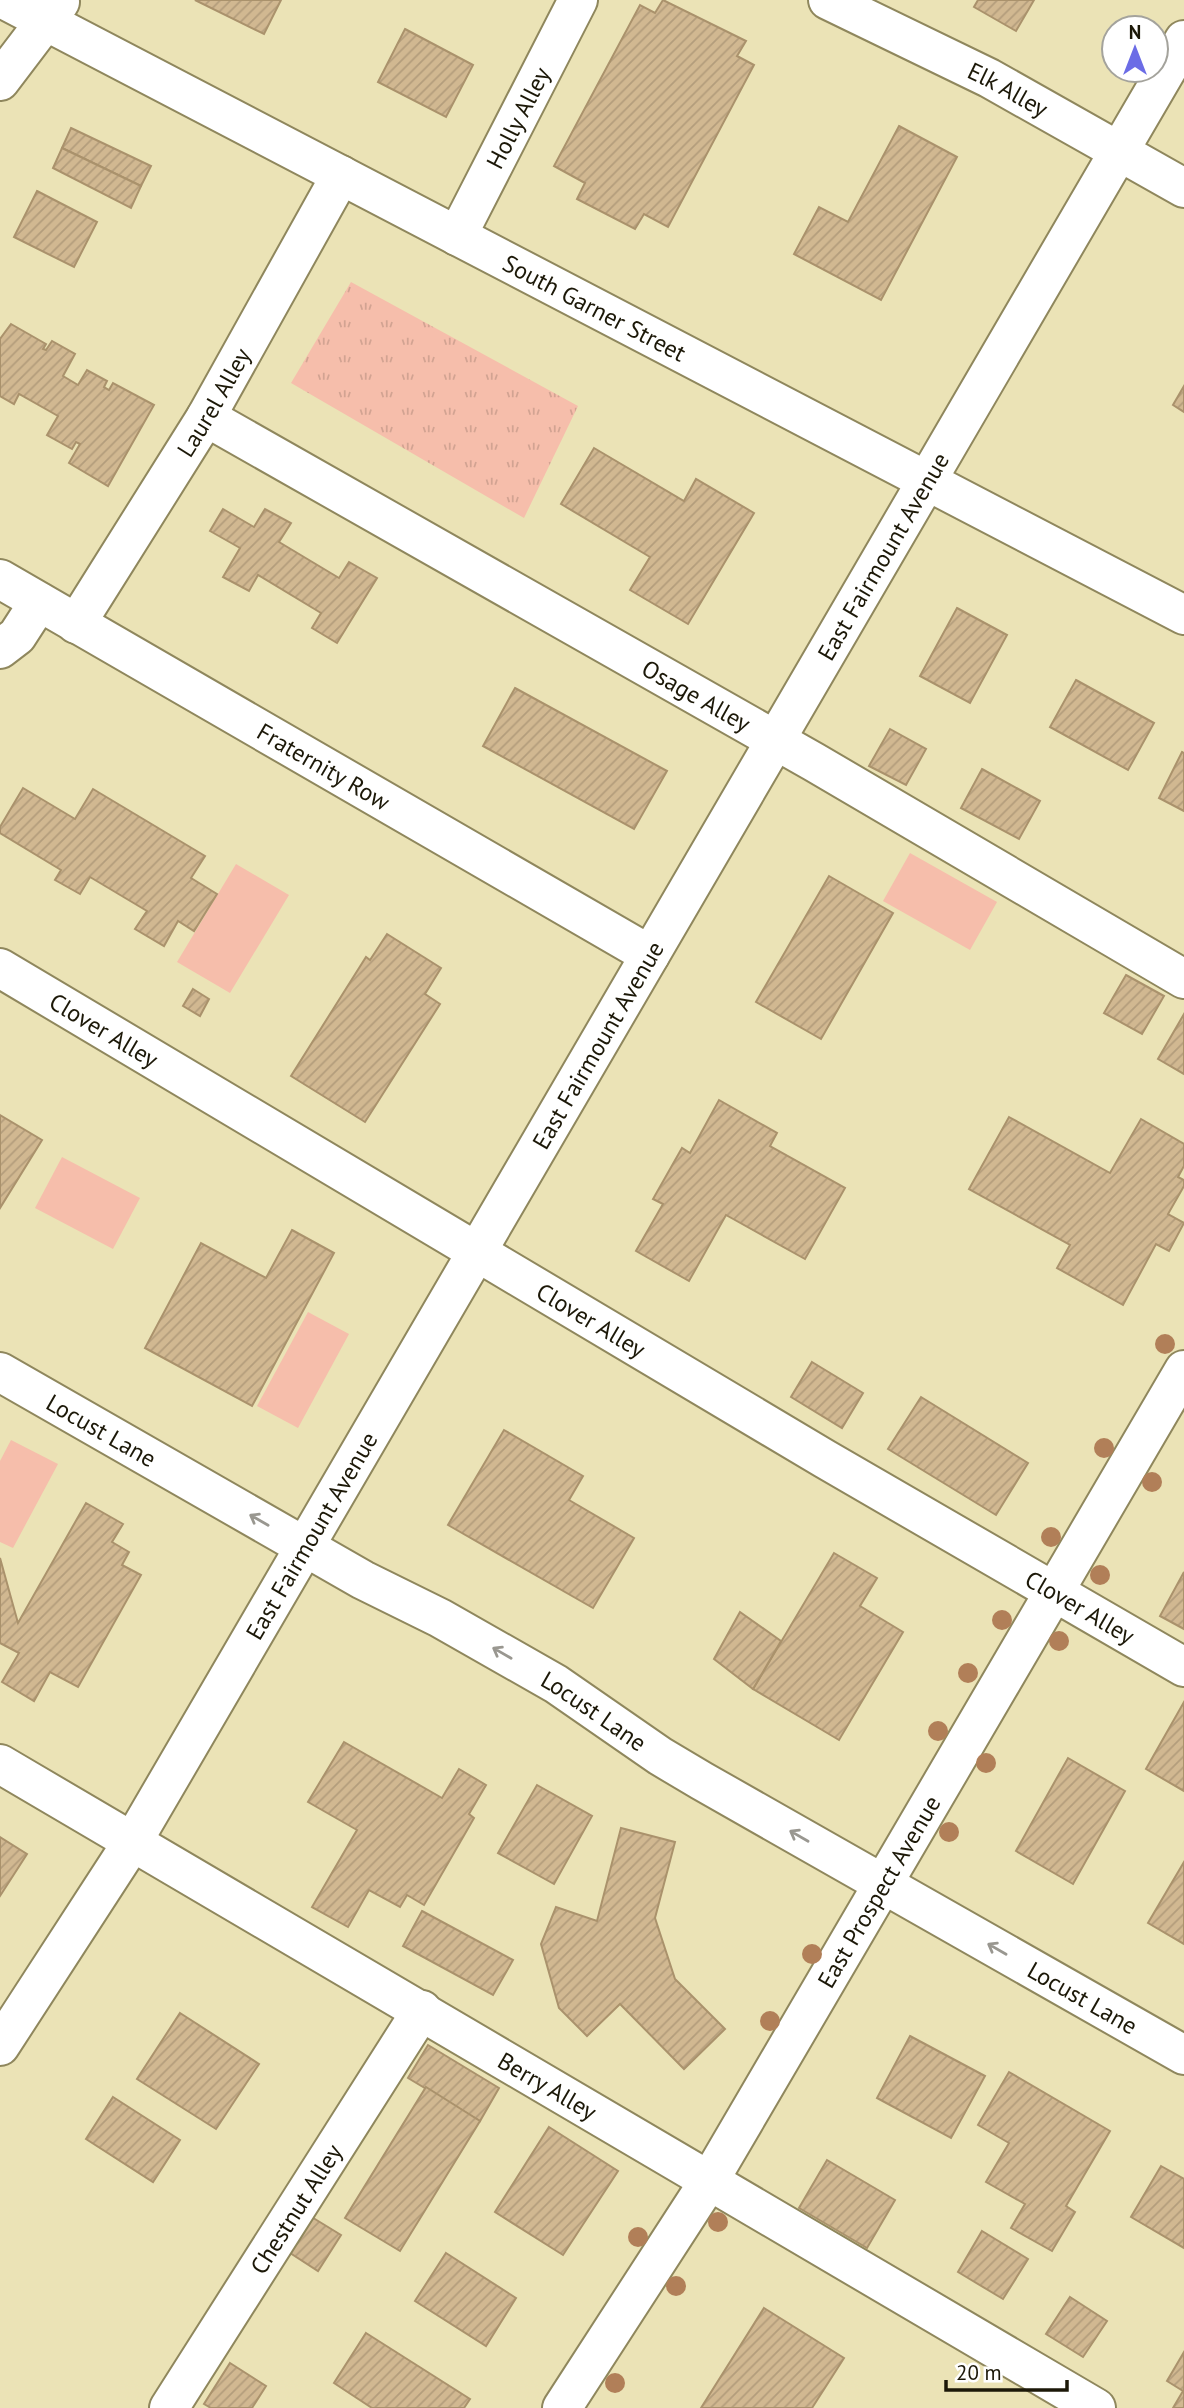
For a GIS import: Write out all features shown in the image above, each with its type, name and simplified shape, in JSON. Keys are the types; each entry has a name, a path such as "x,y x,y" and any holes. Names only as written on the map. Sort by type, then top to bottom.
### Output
{"street":[{"name":"South Garner Street","path":"5,0 53,10 341,175 1184,615"},
{"name":"Holly Alley","path":"457,236 578,0"},
{"name":"Elk Alley","path":"828,0 989,78 1184,188"},
{"path":"0,81 53,10"},
{"name":"East Fairmount Avenue","path":"0,2046 133,1841 1184,40"},
{"name":"Laurel Alley","path":"76,624 206,417 341,175"},
{"name":"Osage Alley","path":"206,417 776,741 1184,979"},
{"name":"Fraternity Row","path":"0,579 650,955"},
{"path":"0,649 17,636 39,602"},
{"name":"Clover Alley","path":"0,968 1184,1667"},
{"name":"East Prospect Avenue","path":"562,2408 709,2181 885,1885 1184,1370"},
{"name":"Locust Lane","path":"0,1372 304,1546 556,1684 660,1756 1184,2055"},
{"name":"Berry Alley","path":"0,1764 1096,2408"},
{"name":"Chestnut Alley","path":"169,2408 422,2010"}],"green space":[{"path":"351,282 578,406 524,518 291,383"},
{"path":"910,853 997,902 970,950 883,901"},
{"path":"236,864 289,895 230,993 177,962"},
{"path":"62,1157 140,1198 113,1249 35,1208"},
{"path":"308,1312 349,1334 298,1428 257,1406"},
{"path":"11,1440 58,1464 13,1548 0,1542 0,1461"}],"building":[{"path":"195,0 281,0 264,34"},
{"path":"663,0 746,41 737,56 754,65 668,227 644,214 635,229 577,199 585,183 554,166 640,5 655,13"},
{"path":"978,0 1034,0 1016,31 974,7"},
{"path":"405,29 473,65 446,117 378,82"},
{"path":"899,126 957,157 881,300 794,254 819,207 848,222"},
{"path":"71,128 151,166 141,186 62,148"},
{"path":"62,148 141,186 131,208 53,168"},
{"path":"37,191 97,222 74,267 14,237"},
{"path":"11,324 46,344 43,349 46,350 52,341 75,354 63,376 78,385 87,370 107,381 104,387 109,390 113,383 154,405 108,486 69,463 80,444 76,442 72,449 47,435 58,416 19,394 14,404 0,396 0,339"},
{"path":"1184,386 1184,412 1173,405"},
{"path":"594,448 684,501 696,479 754,513 688,624 630,590 650,557 561,504"},
{"path":"223,509 254,527 265,509 291,523 279,542 339,578 349,562 377,578 337,643 312,628 321,613 258,575 249,591 223,577 240,548 210,531"},
{"path":"957,608 1007,635 970,703 920,676"},
{"path":"1076,680 1154,723 1128,770 1050,727"},
{"path":"515,688 667,771 634,829 483,746"},
{"path":"890,729 926,749 906,785 869,766"},
{"path":"1182,752 1184,753 1184,811 1159,798"},
{"path":"982,769 1040,801 1019,839 961,808"},
{"path":"23,788 75,819 93,789 205,856 191,878 217,894 194,931 178,921 164,946 135,929 147,911 90,877 80,894 55,880 61,870 0,833 0,827"},
{"path":"829,876 893,913 821,1039 756,1002"},
{"path":"387,934 441,968 425,994 440,1004 365,1122 291,1076 366,957 370,960"},
{"path":"1126,975 1164,996 1142,1034 1104,1013"},
{"path":"193,989 209,999 200,1016 183,1006"},
{"path":"1184,1014 1184,1074 1158,1059"},
{"path":"719,1100 777,1133 770,1146 845,1188 805,1259 726,1215 689,1281 636,1251 663,1204 653,1199 682,1148 690,1153"},
{"path":"0,1115 42,1140 0,1208"},
{"path":"1009,1117 1110,1173 1141,1119 1184,1144 1184,1166 1178,1177 1184,1180 1184,1186 1168,1214 1184,1223 1169,1251 1156,1244 1123,1305 1057,1268 1070,1245 969,1189"},
{"path":"292,1230 334,1253 252,1406 145,1348 201,1243 266,1278"},
{"path":"812,1362 863,1393 842,1428 791,1397"},
{"path":"921,1397 1028,1463 996,1515 888,1449"},
{"path":"504,1430 583,1476 569,1500 634,1538 593,1608 448,1525"},
{"path":"86,1503 123,1524 112,1542 129,1552 122,1565 141,1575 78,1687 50,1672 34,1701 2,1682 19,1653 0,1643 0,1558 18,1623"},
{"path":"834,1553 877,1578 860,1606 903,1632 839,1740 753,1689"},
{"path":"1184,1572 1184,1629 1160,1616"},
{"path":"740,1612 781,1641 753,1689 714,1659"},
{"path":"1184,1702 1184,1791 1146,1769"},
{"path":"344,1742 442,1798 459,1769 486,1785 469,1814 474,1818 424,1905 407,1895 400,1907 369,1890 348,1927 312,1907 357,1830 308,1802"},
{"path":"1068,1758 1125,1791 1073,1884 1016,1851"},
{"path":"537,1785 592,1816 554,1884 498,1853"},
{"path":"621,1828 675,1842 655,1918 675,1979 725,2029 684,2069 620,2004 587,2036 559,2008 541,1944 556,1907 597,1921"},
{"path":"0,1837 27,1854 0,1896"},
{"path":"1184,1862 1184,1944 1148,1923"},
{"path":"422,1911 513,1960 493,1995 403,1946"},
{"path":"180,2013 259,2064 216,2129 137,2079"},
{"path":"910,2036 985,2076 951,2138 877,2098"},
{"path":"428,2045 499,2088 480,2121 408,2078"},
{"path":"1009,2072 1110,2131 1066,2206 1075,2212 1052,2251 1011,2228 1025,2204 986,2182 1009,2143 978,2125"},
{"path":"426,2087 480,2121 400,2251 345,2218"},
{"path":"113,2097 180,2140 153,2182 86,2139"},
{"path":"549,2127 618,2171 563,2255 495,2212"},
{"path":"827,2160 895,2200 867,2248 799,2208"},
{"path":"1161,2166 1184,2179 1184,2248 1131,2217"},
{"path":"310,2216 341,2235 318,2271 287,2251"},
{"path":"982,2231 1028,2259 1003,2299 958,2272"},
{"path":"446,2253 516,2298 486,2346 415,2301"},
{"path":"1070,2297 1107,2321 1083,2357 1046,2334"},
{"path":"764,2308 844,2358 812,2408 701,2408"},
{"path":"366,2333 470,2399 464,2408 372,2408 334,2383"},
{"path":"1184,2352 1184,2408 1173,2408 1183,2391 1167,2381"},
{"path":"230,2363 266,2386 252,2408 211,2408 204,2404"}]}
